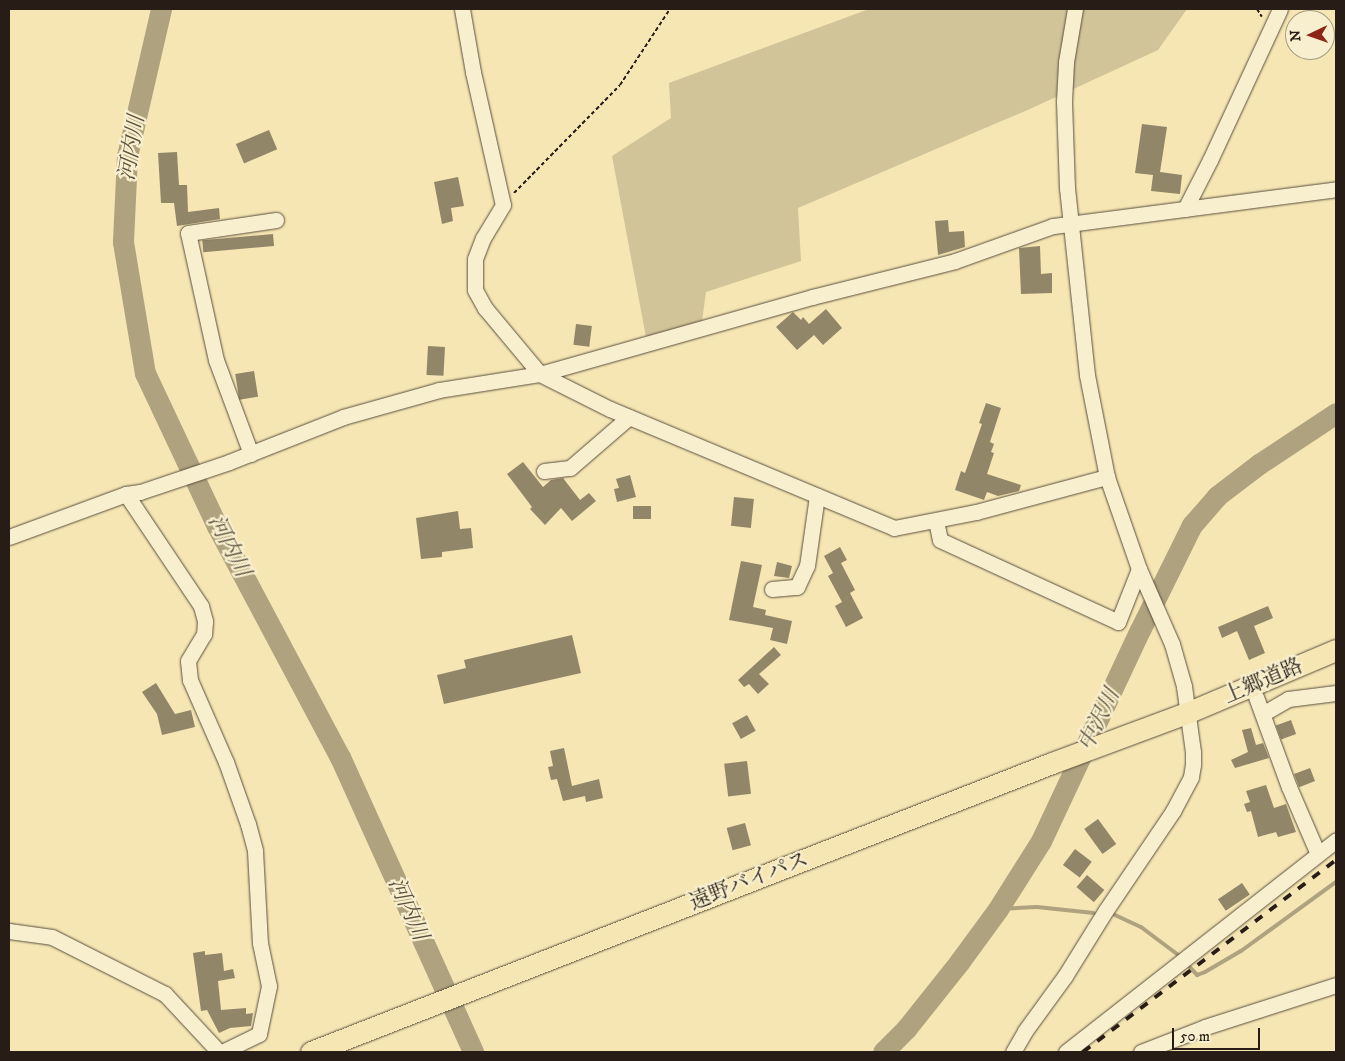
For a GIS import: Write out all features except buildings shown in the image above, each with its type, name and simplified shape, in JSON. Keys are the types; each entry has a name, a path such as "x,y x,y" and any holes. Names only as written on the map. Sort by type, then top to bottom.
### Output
{"highway":[{"name":"上郷道路","path":"1189,718 1336,650"},
{"name":"上郷道路","path":"1189,718 1260,705 1336,664"},
{"name":"遠野バイパス","path":"311,1052 398,1026 1189,718"},
{"name":"遠野バイパス","path":"350,1052 398,1026"}],"street":[{"path":"462,9 473,72 503,205 483,238 474,259 475,290 485,308 540,374 566,389 629,417 894,528 936,520 1107,477"},
{"path":"1013,1052 1025,1031 1065,976 1106,910 1173,811 1191,777 1193,765 1189,718 1172,644 1139,570 1107,477 1087,375 1067,188 1064,101 1066,62 1076,9"},
{"path":"1185,209 1210,160 1280,9"},
{"path":"9,537 133,493 229,462 343,417 439,390 540,374 812,297 955,261 1053,226 1071,222 1336,190"},
{"path":"251,454 216,360 188,233 276,220"},
{"path":"544,471 570,468 629,417"},
{"path":"9,931 52,937 165,994 221,1052 259,1034 269,986 260,943 255,851 226,762 190,680 188,661 204,634 205,621 201,606 133,493"},
{"path":"772,589 798,587 807,566 816,496"},
{"path":"936,520 940,540 1118,622 1139,570"},
{"path":"1318,854 1289,788 1260,705 1336,692"},
{"path":"1066,1052 1185,961 1336,840"},
{"path":"1140,1052 1205,1027 1336,985"}],"path":[{"path":"503,205 611,96 670,9"}],"shaded area":[{"path":"869,9 1187,9 1158,50 1030,109 798,208 801,261 706,292 700,336 648,348 612,156 671,118 669,83"}],"waterway":[{"name":"河内川","path":"161,9 127,156 123,242 145,373 217,526 340,757 473,1052"},
{"name":"中沢川","path":"883,1052 906,1029 960,961 998,909 1041,841 1140,630 1192,525 1217,496 1259,464 1336,413"},
{"path":"1185,962 1197,975 1205,972 1241,951 1336,882"},
{"path":"998,909 1037,907 1094,913"},
{"path":"1115,915 1141,927 1181,957"}],"railway":[{"path":"1083,1052 1336,860"}]}
